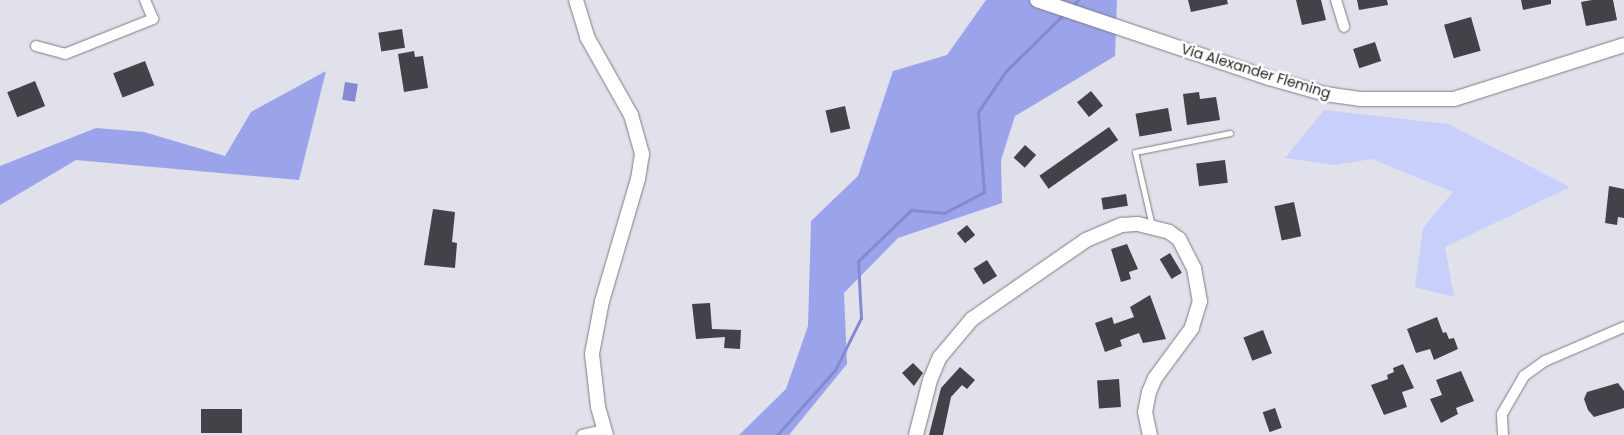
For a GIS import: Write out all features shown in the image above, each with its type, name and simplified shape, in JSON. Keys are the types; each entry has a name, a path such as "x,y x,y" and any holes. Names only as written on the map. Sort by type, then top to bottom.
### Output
{"street":[{"path":"36,46 65,54 154,19 145,0"},
{"path":"576,0 586,36 632,115 642,154 638,180 602,301 592,354 598,407 605,433 582,435"},
{"name":"Via Alexander Fleming","path":"1037,0 1325,94 1395,100 1454,99 1624,45"},
{"path":"1336,0 1344,27"},
{"path":"916,435 930,380 940,357 972,319 1086,240 1122,224 1152,226 1169,232 1188,253 1200,301 1192,328 1155,378 1149,392 1145,412 1150,435"},
{"path":"1503,435 1502,414 1524,376 1545,361 1624,327"}],"lane":[{"path":"1152,226 1135,152 1230,133"}],"shaded area":[{"path":"986,0 1117,0 1115,56 1015,116 1001,160 1002,203 898,238 844,293 847,364 789,435 739,435 786,389 808,326 811,221 858,176 893,71 947,55"},
{"path":"326,71 299,180 76,160 0,205 0,166 96,128 144,132 225,156 251,112"},
{"path":"345,82 358,84 355,102 342,100"},
{"path":"1324,110 1448,124 1570,187 1445,247 1454,297 1415,287 1423,228 1453,192 1372,159 1334,165 1285,158"}],"building":[{"path":"1188,0 1227,0 1228,4 1191,12"},
{"path":"1296,0 1321,0 1326,20 1302,25"},
{"path":"1357,0 1387,0 1388,5 1359,10"},
{"path":"1521,0 1551,0 1551,4 1523,10"},
{"path":"1613,0 1617,20 1586,26 1581,2"},
{"path":"1471,17 1481,51 1454,58 1444,25"},
{"path":"402,29 405,48 381,52 378,33"},
{"path":"1375,42 1381,61 1359,68 1353,49"},
{"path":"414,51 415,57 423,56 428,88 404,92 398,54"},
{"path":"145,61 154,85 123,97 113,73"},
{"path":"35,81 45,106 17,117 7,92"},
{"path":"1091,91 1103,106 1089,117 1077,102"},
{"path":"1199,92 1200,99 1216,97 1220,120 1187,125 1183,94"},
{"path":"845,106 850,128 831,133 826,110"},
{"path":"1168,108 1172,131 1139,136 1136,114"},
{"path":"1109,127 1118,140 1049,189 1039,176"},
{"path":"1025,145 1036,155 1025,168 1014,158"},
{"path":"1225,160 1228,183 1199,186 1196,164"},
{"path":"1609,186 1624,189 1624,218 1618,217 1617,225 1605,223"},
{"path":"1126,194 1128,206 1103,210 1101,198"},
{"path":"1294,202 1301,236 1282,240 1274,206"},
{"path":"433,209 455,212 452,242 457,243 455,268 424,265"},
{"path":"967,225 975,235 965,243 957,233"},
{"path":"1127,244 1138,269 1129,272 1131,279 1121,282 1111,249"},
{"path":"1170,253 1182,273 1172,279 1160,259"},
{"path":"987,260 997,276 983,285 973,268"},
{"path":"1150,295 1166,339 1143,343 1139,333 1120,340 1122,346 1105,352 1095,323 1112,317 1114,324 1134,317 1130,307"},
{"path":"710,303 712,329 741,330 740,349 724,348 725,337 696,339 692,304"},
{"path":"1437,317 1443,333 1446,332 1449,339 1454,338 1458,349 1434,360 1430,349 1416,353 1407,329"},
{"path":"1263,330 1272,353 1252,361 1243,338"},
{"path":"913,363 923,373 914,386 902,373"},
{"path":"1403,364 1414,388 1402,392 1407,407 1384,415 1371,385 1388,379 1387,375 1394,372 1393,368"},
{"path":"960,367 975,380 967,389 962,385 951,397 943,435 929,435 941,388"},
{"path":"1461,371 1474,401 1456,408 1458,414 1441,423 1430,399 1442,395 1436,380"},
{"path":"1119,379 1121,407 1099,408 1097,381"},
{"path":"1618,383 1624,391 1624,408 1594,417 1588,410 1584,399 1587,392"},
{"path":"1275,408 1282,428 1270,432 1263,412"},
{"path":"201,409 242,409 242,433 201,433"}],"waterway":[{"path":"1070,8 1078,0"},
{"path":"777,435 835,370 861,318 858,261 911,210 944,213 984,192 978,112 1006,71 1064,14"}]}
